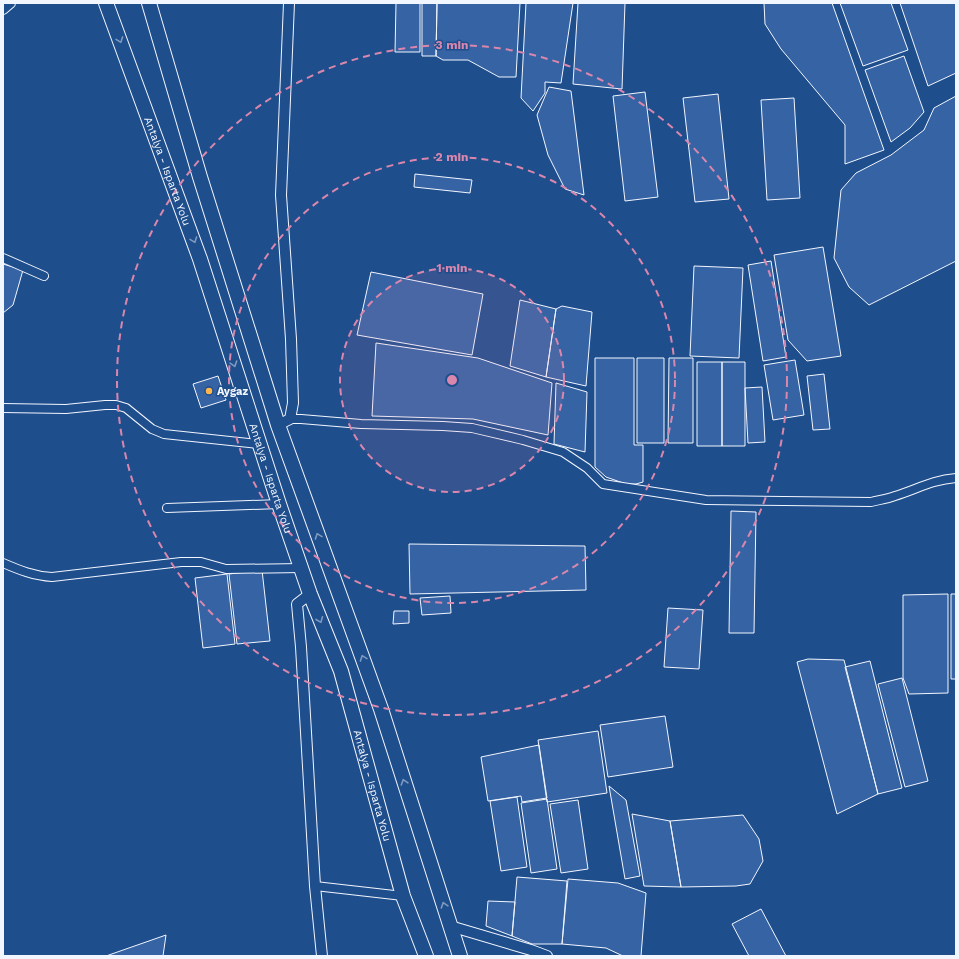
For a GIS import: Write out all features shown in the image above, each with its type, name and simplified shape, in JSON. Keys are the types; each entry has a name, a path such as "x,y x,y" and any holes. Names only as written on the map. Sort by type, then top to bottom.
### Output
{"highway":[{"name":"Antalya - Isparta Yolu","path":"106,3 200,259 279,504 310,594 341,671 403,896 426,956"},
{"path":"149,3 202,185 381,709 460,956"}],"street":[{"path":"3,9 10,3"},
{"path":"284,422 292,403 291,339 281,196 289,3"},
{"path":"3,258 44,276"},
{"path":"3,408 66,409 116,405 126,408 152,429 164,434 260,444"},
{"path":"284,422 301,418 361,424 472,428 523,440 563,452 587,468 604,484 706,500 871,502 896,496 922,485 944,479 956,478"},
{"path":"167,508 279,504"},
{"path":"3,563 34,574 52,577 181,562 201,562 226,569 302,568"},
{"path":"310,594 297,604 301,647 315,886 322,956"},
{"path":"315,886 403,896"},
{"path":"450,926 548,956"}],"building":[{"path":"396,3 420,3 420,52 395,52"},
{"path":"422,3 437,3 436,56 422,56"},
{"path":"437,3 520,3 516,77 499,77 468,60 443,60 436,56"},
{"path":"526,3 573,3 561,83 545,82 545,93 533,111 521,98"},
{"path":"578,3 625,3 622,89 573,84"},
{"path":"764,3 832,3 884,150 845,164 845,125 781,49 765,24"},
{"path":"840,3 891,3 908,50 863,66"},
{"path":"900,3 956,3 956,73 928,86"},
{"path":"904,56 924,112 910,128 891,142 865,70"},
{"path":"549,87 571,91 584,195 565,189 548,155 537,115"},
{"path":"645,92 658,197 625,201 613,96"},
{"path":"718,94 729,199 695,202 683,98"},
{"path":"956,96 956,261 869,305 849,287 834,258 841,190 856,173 891,155 924,130 934,108"},
{"path":"794,98 800,198 767,200 761,100"},
{"path":"415,174 472,180 470,193 414,187"},
{"path":"823,247 841,356 807,361 788,340 774,255"},
{"path":"771,261 786,357 763,361 748,265"},
{"path":"3,264 23,270 13,305 3,313"},
{"path":"694,266 743,268 739,358 690,356"},
{"path":"371,272 483,294 472,355 357,335"},
{"path":"520,300 556,309 546,377 510,366"},
{"path":"562,306 592,312 586,386 546,377 556,309"},
{"path":"376,343 478,358 552,383 548,435 473,419 372,416"},
{"path":"595,358 634,358 634,445 643,445 643,482 626,484 606,477 595,467"},
{"path":"637,358 664,358 664,443 637,443"},
{"path":"669,358 693,358 693,443 668,443"},
{"path":"795,360 804,415 773,420 764,365"},
{"path":"697,362 722,362 722,446 697,446"},
{"path":"722,362 745,362 745,446 722,446"},
{"path":"824,374 830,429 813,430 807,376"},
{"path":"218,376 226,400 201,408 193,384"},
{"path":"556,383 587,392 585,452 554,444"},
{"path":"762,387 765,442 748,443 745,388"},
{"path":"731,511 756,512 754,633 729,633"},
{"path":"409,544 585,546 586,590 410,594"},
{"path":"262,570 270,641 237,644 229,574"},
{"path":"227,574 235,644 203,648 195,578"},
{"path":"948,594 948,693 909,694 903,678 903,595"},
{"path":"951,594 956,594 956,679 951,679"},
{"path":"450,596 451,613 422,615 420,598"},
{"path":"668,608 703,610 699,669 664,667"},
{"path":"394,611 409,611 409,623 393,624"},
{"path":"808,659 844,660 878,794 837,814 797,662"},
{"path":"870,661 902,788 878,794 845,667"},
{"path":"902,678 928,781 905,787 878,684"},
{"path":"665,716 673,767 608,777 600,725"},
{"path":"598,731 607,793 547,802 538,740"},
{"path":"539,745 547,798 522,802 521,796 488,801 481,757"},
{"path":"609,786 626,800 640,876 625,879"},
{"path":"517,797 527,867 501,871 490,801"},
{"path":"547,799 557,869 531,873 521,803"},
{"path":"578,800 588,869 561,873 550,804"},
{"path":"632,814 670,821 681,887 644,886"},
{"path":"743,815 759,839 763,861 750,884 736,886 681,887 670,821"},
{"path":"517,877 567,881 562,944 532,944 512,936"},
{"path":"568,879 618,883 646,893 641,956 623,956 606,948 562,944"},
{"path":"488,901 515,902 512,936 486,926"},
{"path":"761,909 786,956 749,956 732,924"},
{"path":"166,935 163,956 106,956"}],"place":[{"name":"Aygaz","path":"209,391"}]}
